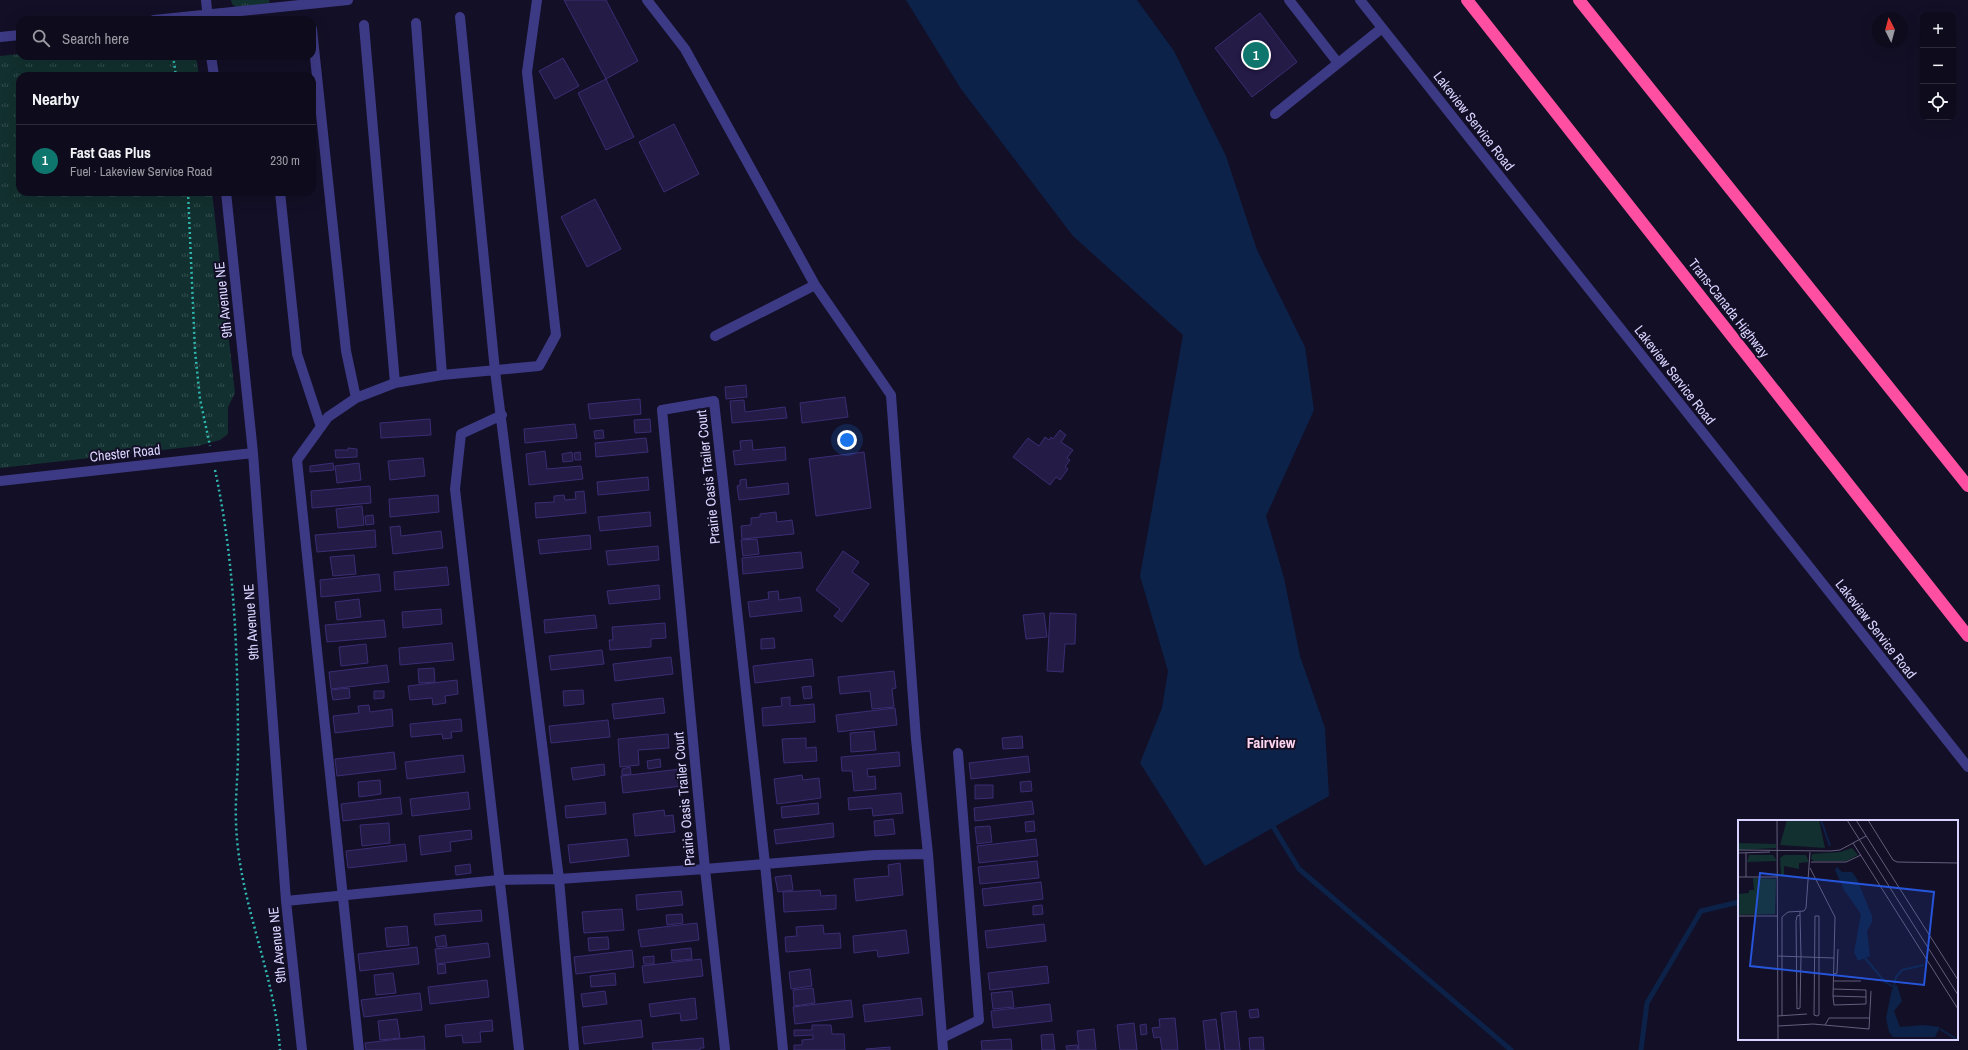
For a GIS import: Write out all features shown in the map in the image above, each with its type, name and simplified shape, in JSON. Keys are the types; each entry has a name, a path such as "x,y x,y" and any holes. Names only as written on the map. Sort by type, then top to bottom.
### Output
{"highway":[{"name":"Trans-Canada Highway","path":"1467,0 1968,636"},
{"path":"1579,0 1968,486"}],"street":[{"path":"206,0 207,16"},
{"path":"215,16 348,0"},
{"path":"359,1050 297,460 328,417 356,398 395,383 442,375 539,366 556,335 527,72 537,0"},
{"path":"646,0 685,49 815,285 891,395 916,739 928,854 943,1050"},
{"path":"1289,0 1338,63"},
{"name":"Lakeview Service Road","path":"1360,0 1968,767"},
{"path":"460,17 495,371 502,415 559,879 574,1050"},
{"path":"416,23 442,375"},
{"path":"364,25 395,383"},
{"path":"1275,114 1382,28"},
{"path":"0,37 16,35"},
{"path":"212,60 214,72"},
{"path":"315,60 346,351 356,398"},
{"name":"9th Avenue NE","path":"226,196 253,453 286,901 302,1050"},
{"path":"280,196 296,354 320,427"},
{"path":"715,336 815,285"},
{"name":"Prairie Oasis Trailer Court","path":"725,1050 705,869 662,410 714,402 765,864 783,1050"},
{"path":"502,415 461,434 455,489 519,1050"},
{"name":"Chester Road","path":"0,481 253,453"},
{"path":"942,1038 979,1020 958,754"},
{"path":"286,901 343,894 499,880 559,879 875,855 928,854"}],"path":[{"path":"174,60 175,72"},
{"path":"188,196 195,351 200,399 221,498 230,559 236,634 238,786 236,822 243,877 272,998 280,1050"}],"green space":[{"path":"231,0 269,0 270,6 237,8 232,4"},
{"path":"16,54 16,60 197,60 198,72 16,72 16,196 212,196 235,393 228,407 228,434 220,440 198,446 0,468 0,56"}],"water":[{"path":"906,0 1137,0 1174,51 1226,156 1257,250 1305,347 1314,410 1266,516 1284,578 1300,656 1325,728 1329,796 1205,866 1140,763 1162,708 1168,671 1140,576 1183,335 1073,236 961,89"}],"building":[{"path":"564,0 606,0 638,61 606,79"},
{"path":"1260,13 1297,62 1252,97 1215,48"},
{"path":"563,58 579,86 555,99 539,71"},
{"path":"606,79 634,137 606,150 578,93"},
{"path":"674,124 699,174 664,192 639,142"},
{"path":"595,199 621,249 587,267 561,217"},
{"path":"746,385 747,397 726,399 725,387"},
{"path":"845,397 848,417 802,423 800,403"},
{"path":"640,399 641,414 590,419 588,404"},
{"path":"744,400 745,412 785,407 787,418 732,423 730,401"},
{"path":"430,419 431,435 381,438 380,423"},
{"path":"650,419 651,432 635,433 634,420"},
{"path":"575,424 577,438 525,443 524,429"},
{"path":"603,430 604,438 595,439 594,431"},
{"path":"1060,430 1066,435 1061,442 1073,450 1067,458 1070,460 1065,467 1068,469 1060,480 1056,477 1050,485 1013,457 1028,438 1039,446 1045,437 1049,440 1051,437 1053,439"},
{"path":"646,438 648,452 596,457 595,443"},
{"path":"752,440 753,450 785,447 786,460 735,465 733,451 741,450 740,441"},
{"path":"348,448 357,449 357,457 336,458 335,450 348,450"},
{"path":"545,451 547,469 581,466 583,479 529,485 526,454"},
{"path":"572,452 573,461 563,462 562,454"},
{"path":"580,452 581,460 575,460 574,453"},
{"path":"864,452 871,508 816,516 809,459"},
{"path":"423,458 425,476 390,480 388,461"},
{"path":"333,463 334,470 310,472 310,466"},
{"path":"359,463 361,480 337,483 335,466"},
{"path":"648,477 649,490 598,495 597,482"},
{"path":"746,479 747,488 788,483 789,494 739,500 737,486 740,485 740,480"},
{"path":"370,486 371,503 312,508 311,491"},
{"path":"584,491 586,513 536,518 535,503 554,502 554,496 564,495 565,500 576,499 575,492"},
{"path":"438,495 439,512 390,517 389,499"},
{"path":"362,506 364,525 338,528 336,509"},
{"path":"650,512 651,526 600,531 598,517"},
{"path":"776,512 777,522 792,520 794,534 742,539 741,526 751,525 751,518 760,517 760,514"},
{"path":"373,515 374,524 366,525 365,516"},
{"path":"400,526 401,536 441,531 443,548 393,554 390,527"},
{"path":"375,530 376,547 317,552 315,535"},
{"path":"590,535 591,549 540,554 538,540"},
{"path":"757,539 759,554 743,556 741,540"},
{"path":"658,546 659,560 608,565 606,551"},
{"path":"843,551 859,562 852,572 869,584 842,622 834,616 840,609 816,590"},
{"path":"801,552 803,568 743,574 742,558"},
{"path":"354,555 356,574 333,576 330,557"},
{"path":"447,567 449,585 395,590 394,572"},
{"path":"379,574 381,591 321,597 320,580"},
{"path":"659,585 660,599 609,604 607,591"},
{"path":"778,591 779,600 800,597 802,611 750,617 748,602 769,599 768,592"},
{"path":"359,599 361,617 337,620 335,602"},
{"path":"441,609 442,624 403,628 402,612"},
{"path":"1044,613 1047,637 1026,639 1023,615"},
{"path":"1050,613 1076,614 1075,644 1065,644 1063,672 1047,671"},
{"path":"595,615 597,628 545,633 544,620"},
{"path":"384,620 386,637 327,642 325,625"},
{"path":"665,623 666,638 651,639 651,647 610,650 609,640 613,640 612,627"},
{"path":"774,638 775,648 761,649 761,639"},
{"path":"452,643 454,660 400,665 399,648"},
{"path":"366,644 368,663 341,666 339,647"},
{"path":"602,650 604,664 551,670 549,656"},
{"path":"671,657 673,674 615,681 613,664"},
{"path":"812,659 814,676 755,683 753,666"},
{"path":"387,665 389,682 331,689 329,672"},
{"path":"434,668 435,682 419,683 418,669"},
{"path":"894,671 896,688 892,689 894,707 872,709 870,691 840,694 838,677"},
{"path":"457,680 458,694 445,696 446,703 433,705 432,698 410,700 408,686"},
{"path":"811,686 812,698 804,699 802,687"},
{"path":"349,688 350,698 333,700 331,690"},
{"path":"583,690 584,704 564,706 563,691"},
{"path":"374,691 384,691 384,698 374,699"},
{"path":"790,697 790,706 814,704 815,722 763,726 762,708 782,706 781,698"},
{"path":"663,698 665,713 614,719 612,704"},
{"path":"369,705 370,712 392,709 393,726 335,733 333,716 359,713 358,706"},
{"path":"895,708 897,725 838,732 836,715"},
{"path":"461,719 462,731 451,732 452,738 443,739 442,734 411,737 410,724"},
{"path":"608,720 610,737 551,743 549,726"},
{"path":"874,731 876,750 851,752 850,733"},
{"path":"668,734 669,748 638,750 639,765 620,767 618,739"},
{"path":"1022,736 1023,748 1003,749 1002,738"},
{"path":"806,738 806,748 816,747 817,761 784,763 782,739"},
{"path":"394,752 396,769 337,776 335,759"},
{"path":"899,752 900,766 867,769 868,777 875,776 876,789 854,791 852,771 842,771 841,757"},
{"path":"463,755 465,772 407,779 405,762"},
{"path":"1028,756 1030,772 971,779 969,763"},
{"path":"660,759 661,767 648,769 647,761"},
{"path":"604,764 605,775 573,780 571,768"},
{"path":"630,767 631,774 622,775 622,769"},
{"path":"680,769 682,786 623,793 621,776"},
{"path":"802,775 803,780 819,778 821,798 777,804 774,779"},
{"path":"380,780 381,794 359,797 358,782"},
{"path":"1031,781 1032,791 1021,792 1020,782"},
{"path":"975,785 993,785 993,798 975,799"},
{"path":"468,792 470,809 412,816 410,799"},
{"path":"901,793 903,813 873,816 872,808 849,810 848,798"},
{"path":"400,797 402,814 343,821 341,804"},
{"path":"1032,801 1034,814 975,821 974,808"},
{"path":"605,802 606,814 566,818 565,806"},
{"path":"818,803 819,814 782,818 781,807"},
{"path":"664,810 665,816 673,815 675,832 635,836 633,814"},
{"path":"893,819 895,834 875,836 874,821"},
{"path":"1034,821 1035,831 1026,832 1025,822"},
{"path":"389,823 390,843 362,846 360,825"},
{"path":"833,823 834,837 776,844 774,830"},
{"path":"990,826 992,842 977,844 975,827"},
{"path":"471,830 472,839 450,842 451,851 421,855 419,836"},
{"path":"627,839 629,856 570,863 568,845"},
{"path":"1036,839 1038,856 979,863 977,846"},
{"path":"405,844 407,861 348,868 346,851"},
{"path":"1037,861 1039,878 980,884 978,867"},
{"path":"900,863 903,895 856,901 854,879 889,876 888,865"},
{"path":"470,864 471,873 456,875 455,866"},
{"path":"791,875 793,890 778,892 775,877"},
{"path":"1041,882 1043,899 984,906 982,889"},
{"path":"820,890 821,896 836,895 836,909 784,912 783,892"},
{"path":"681,891 683,905 637,910 636,895"},
{"path":"1042,905 1043,914 1033,915 1033,906"},
{"path":"622,909 624,930 584,933 582,912"},
{"path":"481,910 482,921 435,925 434,914"},
{"path":"682,914 683,923 667,925 666,915"},
{"path":"697,923 699,940 641,947 638,930"},
{"path":"1044,924 1046,941 987,948 985,931"},
{"path":"823,925 824,934 840,933 841,948 786,952 785,937 797,936 796,927"},
{"path":"407,926 409,945 387,947 385,928"},
{"path":"906,930 909,953 878,957 877,950 854,953 853,936"},
{"path":"445,935 447,946 437,947 435,937"},
{"path":"608,937 609,949 589,951 588,938"},
{"path":"488,943 490,957 437,964 435,949"},
{"path":"417,947 419,964 360,971 358,954"},
{"path":"691,948 692,959 672,961 671,950"},
{"path":"632,950 634,967 576,974 574,957"},
{"path":"654,956 654,964 644,964 643,957"},
{"path":"701,959 703,976 644,983 642,966"},
{"path":"445,964 446,973 438,974 437,965"},
{"path":"1047,966 1049,983 990,990 988,973"},
{"path":"810,969 812,986 791,989 789,972"},
{"path":"393,973 396,993 376,995 374,975"},
{"path":"615,973 616,985 591,987 590,976"},
{"path":"487,980 489,997 430,1004 428,987"},
{"path":"813,988 815,1003 794,1006 793,990"},
{"path":"605,991 607,1004 583,1007 581,994"},
{"path":"1012,991 1014,1007 993,1009 991,993"},
{"path":"420,993 422,1010 364,1017 361,1000"},
{"path":"695,998 697,1019 681,1021 680,1013 651,1017 649,1004"},
{"path":"921,998 923,1015 865,1022 863,1005"},
{"path":"851,1000 853,1017 795,1024 793,1007"},
{"path":"1050,1004 1052,1021 993,1028 991,1011"},
{"path":"1258,1009 1259,1017 1250,1018 1249,1010"},
{"path":"1236,1011 1240,1050 1225,1050 1221,1013"},
{"path":"1175,1018 1178,1050 1162,1050 1160,1037 1154,1038 1152,1028 1160,1027 1159,1019"},
{"path":"397,1019 400,1038 380,1040 378,1021"},
{"path":"1216,1019 1220,1050 1206,1050 1203,1021"},
{"path":"492,1020 493,1031 480,1032 481,1042 463,1043 462,1035 446,1037 445,1025"},
{"path":"641,1020 643,1037 584,1044 582,1027"},
{"path":"1134,1023 1137,1050 1120,1050 1117,1025"},
{"path":"1146,1024 1147,1034 1141,1035 1140,1025"},
{"path":"812,1025 831,1025 832,1034 844,1034 845,1050 794,1050 794,1045 802,1045 802,1040 813,1039 813,1035 794,1036 794,1030 812,1030"},
{"path":"1094,1029 1096,1050 1079,1050 1077,1031"},
{"path":"1053,1034 1055,1050 1042,1050 1041,1035"},
{"path":"424,1036 425,1050 366,1050 365,1043"},
{"path":"1263,1037 1264,1050 1250,1050 1249,1038"},
{"path":"703,1038 704,1048 700,1048 700,1050 653,1050 652,1043"},
{"path":"1011,1039 1012,1050 982,1050 981,1041"},
{"path":"1077,1045 1078,1050 1067,1050 1066,1046"},
{"path":"890,1047 890,1050 866,1050 866,1049"}],"waterway":[{"path":"1274,828 1299,869 1511,1050"},
{"path":"1641,1050 1647,1003 1701,911 1738,902"}],"place":[{"name":"Fast Gas Plus","path":"1256,55"}],"district":[{"name":"Fairview","path":"1271,743"}]}
